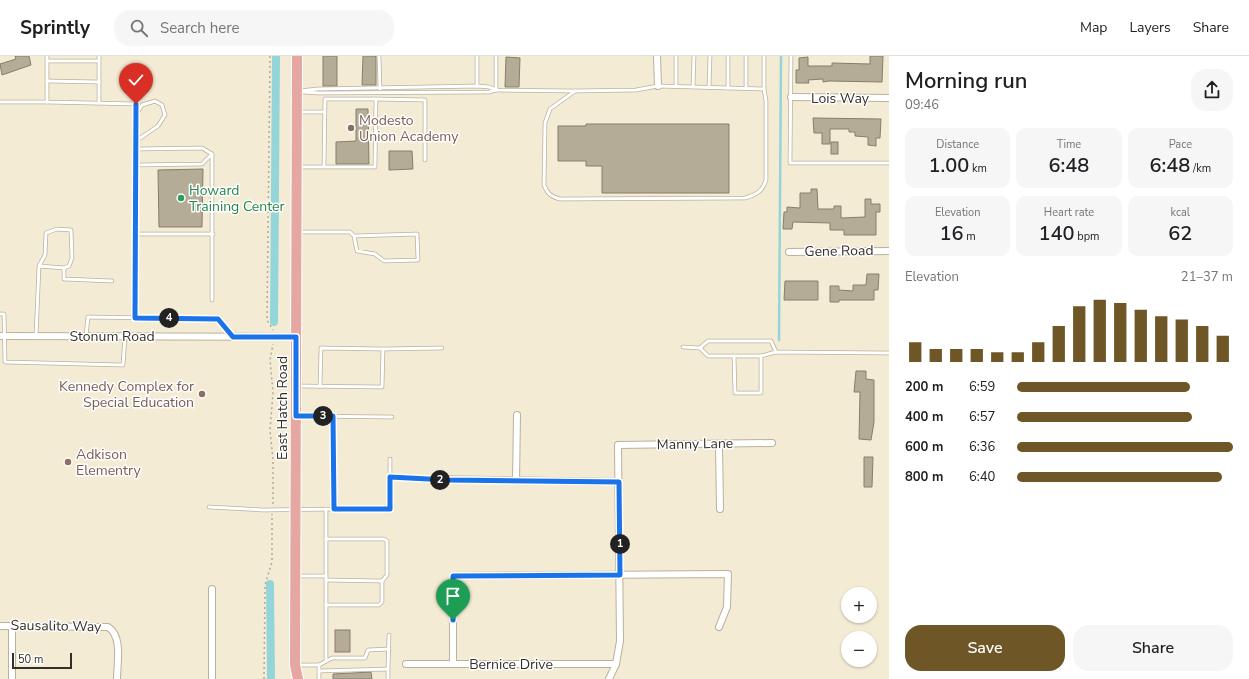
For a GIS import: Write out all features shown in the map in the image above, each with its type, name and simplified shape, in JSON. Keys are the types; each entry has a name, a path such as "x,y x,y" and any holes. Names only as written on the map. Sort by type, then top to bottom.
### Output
{"main road":[{"name":"East Hatch Road","path":"297,56 295,665 298,679"},
{"name":"East Hatch Road","path":"291,679 295,665"}],"street":[{"path":"657,56 658,86"},
{"name":"Lois Way","path":"791,98 889,98"},
{"name":"Gene Road","path":"789,252 889,251"},
{"name":"Stonum Road","path":"2,336 296,337"},
{"path":"516,415 516,481"},
{"name":"Manny Lane","path":"619,482 618,445 772,443"},
{"path":"720,444 720,509"},
{"path":"424,479 619,482 620,641 616,664 608,679"},
{"path":"454,664 453,576 728,574 727,607 719,627"},
{"path":"212,589 212,679"},
{"name":"Sausalito Way","path":"0,626 104,626 112,629 117,640 117,679"},
{"path":"12,626 12,679"},
{"name":"Bernice Drive","path":"406,664 616,664"}],"lane":[{"path":"47,56 47,102"},
{"path":"99,104 100,56"},
{"path":"379,56 380,93"},
{"path":"477,56 477,86"},
{"path":"496,56 496,90"},
{"path":"676,56 676,86"},
{"path":"693,87 694,56"},
{"path":"709,87 710,56"},
{"path":"728,56 728,88"},
{"path":"746,56 746,88"},
{"path":"575,91 550,109 545,123 544,185 547,192 553,197 745,198 760,191 766,180 766,101 764,89 764,56"},
{"path":"791,56 790,163 889,162"},
{"path":"47,62 100,62"},
{"path":"47,81 99,82"},
{"path":"297,91 318,88 477,86 489,87 496,90"},
{"path":"297,91 318,93 489,92 496,90 575,91 636,90 658,86 764,89"},
{"path":"324,167 325,99 425,100 425,160"},
{"path":"297,167 375,167 376,99"},
{"path":"136,114 142,105 151,101 159,102 165,109 165,115 162,122 136,141"},
{"path":"0,102 136,104 135,318"},
{"path":"297,112 325,112"},
{"path":"136,149 202,148 212,154"},
{"path":"136,165 202,164 212,154"},
{"path":"212,154 212,300"},
{"path":"36,336 39,266 44,255 46,233 57,229 71,230 72,258 69,266 64,268 39,266"},
{"path":"296,232 350,232 354,236 357,251 375,254 384,261 418,260 417,234 354,236"},
{"path":"135,234 213,234"},
{"path":"64,268 64,280 112,281"},
{"path":"0,314 4,314 2,336 5,362 123,365 125,336"},
{"path":"86,336 88,317 218,319 233,337"},
{"path":"700,348 708,340 771,341 776,352"},
{"path":"683,347 700,348 708,356 761,356 776,352 889,353"},
{"path":"320,386 321,348 442,348"},
{"path":"296,386 382,387 383,348"},
{"path":"734,356 735,393 761,393 761,356"},
{"path":"296,416 392,417"},
{"path":"333,416 334,509"},
{"path":"209,507 272,510 390,509 390,459"},
{"path":"390,477 424,479"},
{"path":"326,509 326,661"},
{"path":"326,538 384,539 387,541 387,575 382,581 382,602 379,605 326,605"},
{"path":"296,576 382,581"},
{"path":"388,679 389,635"},
{"path":"295,665 319,665 332,658 365,658 368,650 389,649"},
{"path":"319,665 319,679"},
{"path":"319,671 388,669"}],"path":[{"path":"264,679 265,585 272,562 273,460 270,430 273,392 270,360 273,350 273,329 267,320 270,56"}],"building":[{"path":"15,56 29,56 31,65 2,75 0,64 16,59"},
{"path":"323,56 337,56 337,86 323,86"},
{"path":"363,56 376,56 376,85 362,85"},
{"path":"870,56 883,56 882,82 823,82 823,79 808,80 809,83 796,83 796,70 799,70 799,58 808,57 808,66 832,66 832,63 870,64"},
{"path":"506,57 520,58 519,87 505,87"},
{"path":"356,109 368,109 369,164 336,164 336,142 356,141"},
{"path":"813,118 881,119 880,138 876,138 876,146 868,145 868,137 855,136 855,132 849,132 849,129 830,129 830,144 822,144 822,133 814,133"},
{"path":"586,124 729,124 729,193 602,193 602,166 586,166 586,161 558,161 558,126 586,126"},
{"path":"831,142 838,142 838,154 831,154"},
{"path":"389,151 412,151 413,169 389,170"},
{"name":"Howard Training Center","path":"203,169 202,227 159,227 158,170"},
{"path":"811,189 817,189 818,209 834,209 834,206 841,206 841,218 865,217 865,199 871,199 871,204 880,204 880,212 876,212 876,235 844,235 844,230 830,230 830,223 793,222 792,229 783,229 784,212 787,212 787,207 800,208 800,193 811,193"},
{"path":"867,274 879,274 878,290 874,290 874,300 839,300 839,302 830,302 830,286 839,286 839,290 853,291 853,285 866,285"},
{"path":"785,281 818,281 818,300 784,300"},
{"path":"856,371 866,371 866,379 874,380 874,422 871,440 859,439 860,392 854,392"},
{"path":"864,457 873,457 872,487 864,487"},
{"path":"335,630 350,630 350,652 335,652"},
{"path":"371,672 372,679 333,679 333,674"}],"waterway":[{"path":"274,322 276,56"},
{"path":"779,340 781,56"},
{"path":"270,584 271,679"}],"place":[{"name":"Modesto Union Academy","path":"351,128"},
{"name":"Howard Training Center","path":"181,198"},
{"name":"Kennedy Complex for Special Education","path":"202,394"},
{"name":"Adkison Elementry","path":"68,462"}],"route":[{"path":"136,104 135,318 218,319 233,337 296,337 296,416 333,416 334,509 390,509 390,477 447,480 619,482 620,575 453,576 453,620"}]}
